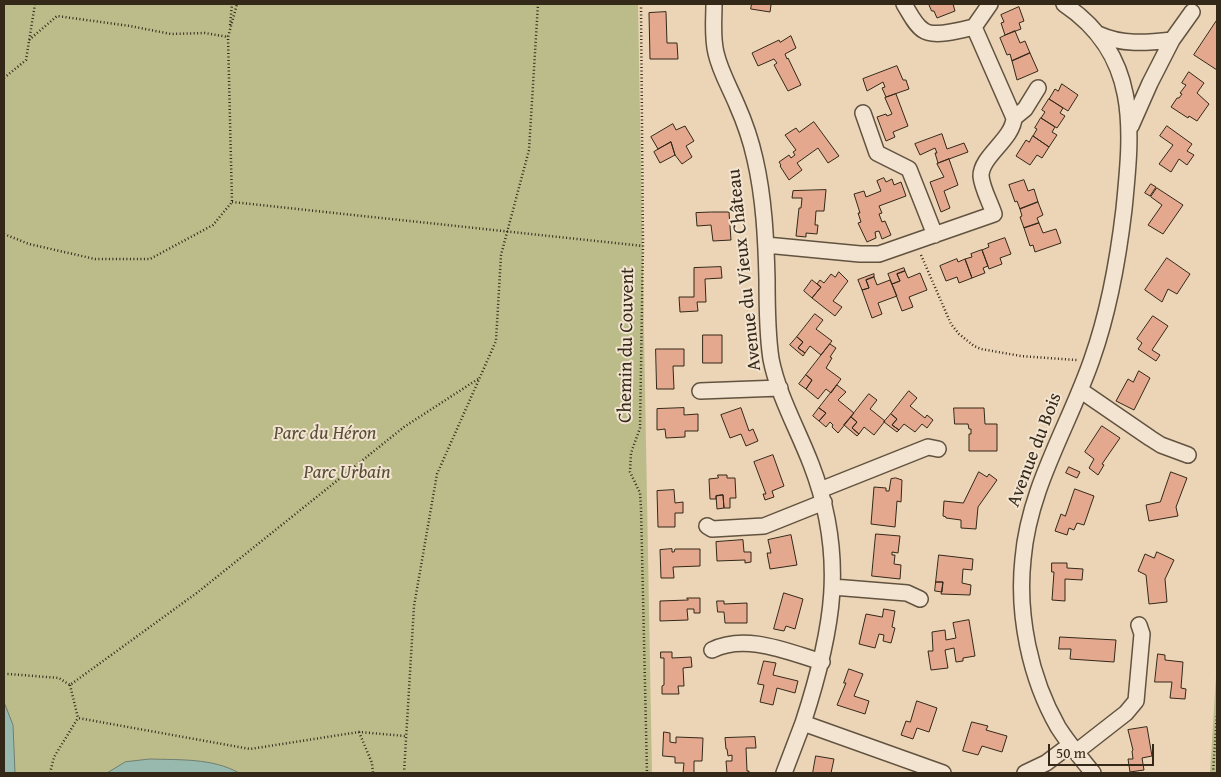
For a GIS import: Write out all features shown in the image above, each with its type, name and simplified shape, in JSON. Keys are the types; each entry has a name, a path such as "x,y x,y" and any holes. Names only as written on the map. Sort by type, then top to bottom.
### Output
{"street":[{"name":"Avenue du Vieux Château","path":"714,4 713,32 716,53 751,142 760,190 766,245 768,339 772,362 780,388 822,496 832,554 833,587 828,635 822,662 803,723 784,773"},
{"path":"904,4 920,28 929,33 974,27 990,4"},
{"name":"Avenue du Bois","path":"1064,4 1075,11 1098,34 1114,62 1124,86 1130,129 1130,151 1120,244 1102,329 1092,360 1035,499 1025,542 1022,574 1024,621 1031,656 1053,717 1073,749 1093,773"},
{"name":"Avenue du Bois","path":"1130,129 1150,83 1172,40 1192,12"},
{"path":"766,245 870,254 887,252 994,214 982,181 982,171 1012,127 1014,118 974,27"},
{"name":"Avenue du Bois","path":"1098,34 1115,40 1139,43 1172,40"},
{"path":"1014,118 1025,109 1038,88"},
{"path":"863,113 877,153 909,169 935,235"},
{"name":"Avenue du Vieux Château","path":"700,391 780,388"},
{"name":"Avenue du Bois","path":"1080,390 1161,445 1188,455"},
{"path":"707,526 712,529 764,526 822,496 928,447 938,449"},
{"path":"833,587 907,593 920,599"},
{"path":"1025,773 1073,749 1126,713 1136,701 1142,634 1139,625"},
{"path":"712,650 720,646 762,644 822,662"},
{"path":"803,723 943,773"}],"path":[{"path":"4,78 26,60 35,4"},
{"path":"4,234 29,244 94,259 150,259 213,225 232,202 228,37 232,4"},
{"path":"228,37 237,4"},
{"path":"404,773 414,606 437,474 496,342 501,255 529,150 538,4"},
{"name":"Chemin du Couvent","path":"641,4 643,246 640,428 631,453 630,472 640,494 642,508 647,773"},
{"path":"29,40 57,16 130,26 170,34 205,34 228,37"},
{"path":"232,202 643,246"},
{"path":"916,242 951,324 959,334 974,346 981,349 1040,358 1071,361 1092,360"},
{"path":"70,685 198,592 404,427 480,378"},
{"path":"4,674 59,678 70,685 78,718 54,757 50,773"},
{"path":"1213,773 1217,714"},
{"path":"78,718 250,749 359,732 405,736"},
{"path":"359,732 372,763 373,773"}],"green space":[{"name":"Parc Urbain","path":"4,4 638,4 652,773 4,773"},
{"path":"1217,661 1217,773 1210,773"}],"water":[{"path":"4,702 13,725 15,773 4,773"},
{"path":"150,759 207,762 239,773 107,773 125,762"}],"building":[{"path":"752,4 769,4 771,5 770,12 751,9"},
{"path":"929,4 953,4 955,11 937,18"},
{"path":"1019,7 1024,21 1019,23 1021,29 1005,35 1001,23 1004,22 1001,15"},
{"path":"666,12 667,43 677,43 678,59 650,59 649,13"},
{"path":"1217,20 1217,70 1194,55"},
{"path":"1015,31 1020,43 1025,41 1030,53 1012,61 1010,54 1007,55 1000,38"},
{"path":"791,36 796,48 785,54 801,85 788,91 774,65 777,63 774,59 758,66 752,53"},
{"path":"1030,53 1038,71 1017,80 1012,61"},
{"path":"897,66 903,80 906,80 909,89 886,97 882,88 885,87 883,82 867,91 863,79"},
{"path":"1189,72 1204,83 1197,93 1209,104 1197,121 1189,116 1188,118 1171,107 1182,94 1180,93 1186,85 1182,83"},
{"path":"1062,84 1078,95 1068,111 1049,99 1055,89 1058,91"},
{"path":"896,94 908,126 893,132 895,137 886,141 877,117 892,114 885,98"},
{"path":"1049,99 1063,108 1060,113 1065,116 1057,128 1041,118 1045,112 1042,110"},
{"path":"1041,118 1055,127 1052,132 1057,135 1049,147 1033,136"},
{"path":"814,122 839,156 828,163 818,148 797,163 802,170 789,180 779,162 789,155 791,158 795,155 793,152 796,150 785,135 796,128 799,132"},
{"path":"673,124 676,130 685,126 694,141 686,146 692,157 682,164 675,155 671,142 658,149 651,137"},
{"path":"1167,126 1192,144 1187,151 1194,155 1187,165 1179,159 1171,172 1159,164 1173,145 1160,136"},
{"path":"942,134 947,149 964,143 968,152 938,163 935,148 920,155 915,144"},
{"path":"1033,136 1049,147 1042,158 1037,155 1030,165 1016,156 1026,140 1029,142"},
{"path":"671,142 675,155 660,163 654,152"},
{"path":"949,159 958,185 944,191 950,208 941,212 930,182 944,177 937,164"},
{"path":"884,178 886,182 892,179 894,185 901,182 906,196 879,206 882,213 879,214 882,222 885,221 891,235 882,239 879,231 875,232 876,238 867,242 858,223 861,222 858,213 860,213 854,194 864,191 866,197 881,191 877,181"},
{"path":"1024,180 1028,191 1034,189 1038,202 1020,209 1017,201 1015,202 1009,185"},
{"path":"1151,184 1156,187 1150,196 1145,193"},
{"path":"1157,188 1183,205 1163,234 1148,225 1162,205 1151,197"},
{"path":"826,190 824,211 816,211 815,225 818,225 817,234 806,233 806,237 796,236 802,198 792,198 793,191"},
{"path":"1038,202 1043,215 1037,218 1039,223 1024,228 1020,217 1022,216 1020,209"},
{"path":"729,212 731,240 713,241 711,225 697,226 696,213"},
{"path":"1039,223 1043,233 1056,229 1061,243 1035,252 1033,245 1030,246 1024,228"},
{"path":"1005,238 1011,254 1000,258 1002,264 989,269 982,250 989,247 988,244"},
{"path":"982,250 988,266 983,268 985,273 972,278 965,259 972,257 971,254"},
{"path":"1167,258 1190,274 1177,294 1168,289 1162,302 1145,290"},
{"path":"957,259 958,262 965,259 972,278 959,283 957,277 946,281 940,266"},
{"path":"721,267 722,278 705,279 706,302 697,302 698,311 680,312 679,297 694,297 694,268"},
{"path":"904,268 905,271 897,274 900,281 892,284 888,274"},
{"path":"905,271 908,278 920,273 927,290 909,297 913,307 902,311 892,284 900,281 897,274"},
{"path":"839,272 848,281 833,301 842,307 835,316 812,298 821,287 817,284 820,280 824,283 831,274 835,277"},
{"path":"874,274 874,277 866,280 869,288 862,290 858,280"},
{"path":"874,277 877,285 890,280 897,296 878,303 882,314 872,318 862,290 869,288 866,280"},
{"path":"812,280 821,287 812,298 804,291"},
{"path":"815,314 823,320 816,329 832,341 821,355 810,346 805,353 798,348 803,342 797,337"},
{"path":"1153,316 1168,326 1152,350 1160,355 1156,361 1138,349 1142,343 1137,339"},
{"path":"703,335 722,335 722,363 703,363"},
{"path":"797,337 803,342 798,348 805,353 803,356 790,345"},
{"path":"830,344 836,348 826,368 841,379 831,393 826,389 818,399 806,389 812,380 806,375"},
{"path":"656,349 684,349 684,366 673,366 674,389 657,389"},
{"path":"1139,371 1150,378 1134,410 1116,401 1128,379 1133,382"},
{"path":"806,375 812,380 806,389 799,384"},
{"path":"837,385 846,392 838,400 854,413 838,433 830,422 826,427 819,421 826,413 819,408"},
{"path":"909,391 917,398 910,406 925,418 927,415 933,420 927,428 922,424 915,432 904,424 899,430 892,425 897,419 891,414"},
{"path":"869,394 877,400 870,409 885,421 874,435 864,427 859,434 852,428 857,422 851,417"},
{"path":"684,408 684,415 698,414 698,431 685,431 685,437 666,438 665,429 657,430 657,409"},
{"path":"741,408 749,431 753,429 758,441 746,446 741,434 730,438 721,415"},
{"path":"819,408 826,413 819,421 813,416"},
{"path":"954,408 984,408 985,424 997,424 997,451 969,451 969,434 971,434 971,429 969,429 968,424 955,424"},
{"path":"891,414 897,419 892,425 899,430 897,432 884,422"},
{"path":"851,417 857,422 852,428 859,434 857,436 844,425"},
{"path":"1102,426 1120,438 1102,464 1104,465 1098,475 1089,468 1094,459 1085,452"},
{"path":"773,455 784,486 772,491 774,497 765,500 763,494 766,494 754,462"},
{"path":"1069,467 1080,472 1077,478 1066,473"},
{"path":"979,472 987,477 989,474 997,480 978,507 976,529 961,528 961,520 943,516 944,501 963,503"},
{"path":"1171,472 1187,478 1176,507 1178,516 1149,521 1146,505 1160,502"},
{"path":"718,475 727,475 727,478 735,478 736,498 730,498 730,508 724,508 723,495 716,496 716,499 710,499 709,479 718,478"},
{"path":"891,479 902,480 901,502 897,501 895,527 871,524 874,487 886,488 886,491 889,491"},
{"path":"1075,489 1094,496 1084,525 1077,523 1074,530 1069,528 1067,535 1055,531 1061,514 1065,516"},
{"path":"674,490 675,503 683,502 683,513 675,513 675,527 658,527 657,491"},
{"path":"723,495 724,508 717,509 716,496"},
{"path":"876,534 900,536 898,553 892,552 892,555 895,555 894,564 901,565 900,579 872,576"},
{"path":"791,535 797,565 770,569 767,553 771,553 768,540"},
{"path":"743,540 744,552 751,552 751,562 745,563 745,560 717,561 716,542"},
{"path":"672,549 672,552 674,552 675,549 700,549 700,566 673,567 674,578 661,578 660,550"},
{"path":"1157,552 1174,560 1165,579 1167,602 1149,604 1146,575 1138,571 1145,554 1154,558"},
{"path":"939,555 973,559 972,570 963,569 962,583 971,585 970,595 941,594 943,582 936,582"},
{"path":"1052,563 1067,563 1067,568 1083,569 1082,580 1065,579 1065,601 1052,600 1054,572 1052,572"},
{"path":"936,582 943,582 942,592 935,591"},
{"path":"784,593 803,599 795,629 786,626 784,631 774,629"},
{"path":"687,598 700,598 700,613 694,613 694,609 687,609 688,620 660,621 660,601 688,600"},
{"path":"717,601 724,601 724,604 747,603 747,623 725,623 724,612 718,612"},
{"path":"884,609 895,611 892,627 895,628 891,643 883,641 884,635 879,634 875,648 859,644 866,614 882,617"},
{"path":"969,620 975,656 963,658 963,661 956,662 954,648 945,650 948,668 931,670 928,651 933,651 932,632 945,630 946,640 956,638 953,623"},
{"path":"1060,637 1116,640 1114,662 1070,659 1071,649 1059,649"},
{"path":"661,652 672,652 672,658 691,657 692,667 683,668 684,686 678,686 679,694 662,694 664,658 661,658"},
{"path":"1158,654 1165,655 1165,660 1183,662 1181,688 1186,689 1185,699 1170,698 1172,682 1155,682"},
{"path":"764,661 776,663 773,675 798,681 795,693 777,688 773,705 760,702 764,685 758,684"},
{"path":"849,669 863,674 854,696 869,701 865,714 837,705 846,683 844,683"},
{"path":"917,701 937,708 929,732 917,728 913,739 901,735 906,721 910,722"},
{"path":"972,722 988,726 986,730 1007,736 1002,752 982,746 978,755 963,751"},
{"path":"1147,727 1152,756 1142,758 1144,770 1130,772 1128,759 1133,759 1133,750 1128,730"},
{"path":"664,732 670,733 670,742 676,743 676,737 703,738 702,761 694,761 694,773 683,773 684,763 675,763 675,757 663,756"},
{"path":"755,737 756,748 746,748 747,771 749,773 727,773 726,761 732,761 732,755 728,756 725,738"},
{"path":"816,756 834,759 831,773 813,773"}],"park label":[{"name":"Parc du Héron","path":"325,434"}]}
